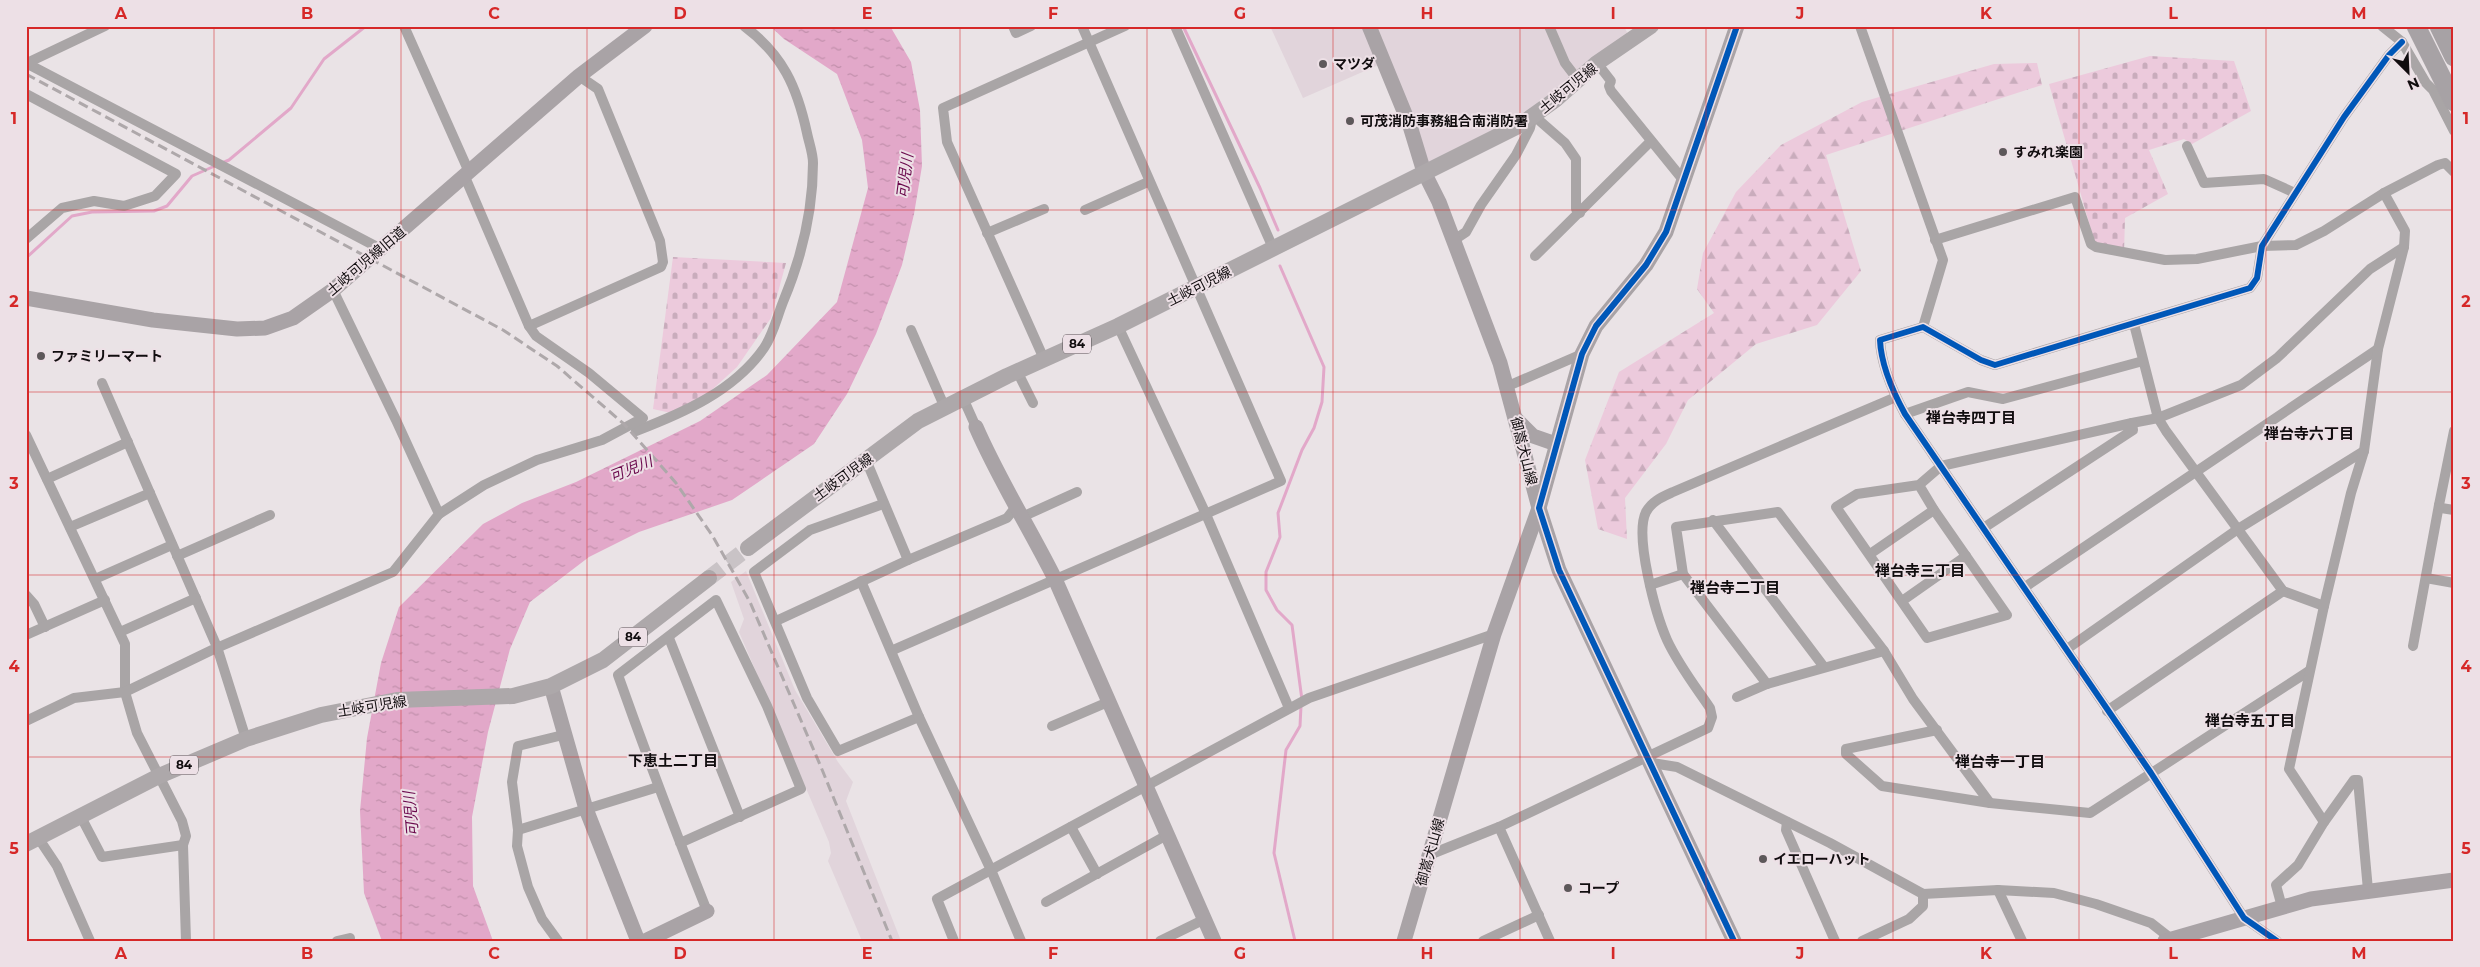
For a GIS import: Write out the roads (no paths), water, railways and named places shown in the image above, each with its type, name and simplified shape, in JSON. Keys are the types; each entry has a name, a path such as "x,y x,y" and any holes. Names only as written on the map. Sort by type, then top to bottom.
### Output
{"highway":[{"path":"2416,26 2454,102"},
{"path":"2439,26 2454,56"}],"main road":[{"name":"土岐可児線","path":"748,548 918,421 1044,359 1118,326 1520,125 1597,63 1651,26"},
{"name":"土岐可児線","path":"32,840 159,776 246,739 321,715 397,700 513,696 551,686 603,660 709,578"}],"street":[{"path":"26,63 105,26"},
{"path":"26,721 74,698 125,692 217,648 393,572 439,514 477,489 537,460 602,440 643,418 589,373 536,336 529,326 404,26"},
{"path":"636,431 708,400 747,367 765,347 793,278 805,233 813,162 802,110 784,68 766,43 744,26"},
{"path":"1012,26 1016,33 1031,26"},
{"path":"892,650 1205,512 1281,481 1148,182 1082,26"},
{"path":"1044,359 947,142 943,108 1125,26"},
{"path":"1175,26 1273,248"},
{"name":"御嵩犬山線","path":"1369,26 1410,126 1424,172 1439,202 1454,240 1508,386 1539,508 1494,634 1406,940"},
{"path":"1549,26 1565,62 1578,80"},
{"path":"1734,941 1559,570 1539,508 1582,354 1596,326 1646,265 1666,232 1737,26"},
{"path":"1860,26 1943,260 1923,327"},
{"path":"2382,26 2402,42 2426,83 2433,90 2454,132"},
{"name":"土岐可児線旧道","path":"26,298 153,320 238,329 265,328 293,318 333,290 579,76 642,27"},
{"path":"2278,941 2244,918 2151,773 2107,711 1985,527 1905,414 1896,398 1880,351 1880,340 1923,327 1981,360 1996,364 2250,288 2257,278 2262,246 2344,117 2390,55 2402,42"},
{"path":"26,63 382,249"},
{"path":"1597,63 1611,81 1609,86 1611,91 1684,181"},
{"path":"529,326 661,267 663,262 657,234 598,89 579,76"},
{"path":"26,94 176,174 155,196 124,206 94,202 62,208 26,239"},
{"path":"1454,240 1466,232 1481,205 1516,155 1530,128 1533,115 1565,143 1576,159 1576,209 1580,214"},
{"path":"1535,256 1580,214 1651,141"},
{"path":"2187,146 2204,183 2264,179 2296,193"},
{"path":"1935,240 2075,197 2091,244 2096,247 2165,260 2197,258 2262,246 2296,245 2324,231 2384,194 2438,165 2445,163 2454,172"},
{"path":"1085,210 1148,182"},
{"path":"2324,822 2289,769 2324,606 2351,493 2364,450 2378,349 2404,246 2405,231 2384,194"},
{"path":"987,233 1044,209"},
{"path":"1919,485 2006,615 1928,638 1836,507 1857,494 1919,485 1941,466 2158,418 2241,385 2277,358 2370,269 2404,246"},
{"path":"333,290 439,514"},
{"path":"2134,324 2158,418 2282,591 2324,606"},
{"path":"1118,326 1205,512 1289,708"},
{"path":"911,330 945,408"},
{"path":"2025,587 2378,349"},
{"path":"1508,386 1582,354"},
{"path":"1905,414 1968,392 2003,399 2143,361"},
{"path":"1017,372 1034,404"},
{"path":"102,383 217,648 246,739"},
{"path":"963,398 1019,513 1055,579 1214,941"},
{"path":"1429,856 1650,760 1708,728 1712,716 1710,708 1666,639 1650,585 1642,528 1646,513 1654,501 1896,398"},
{"path":"1516,419 1533,436 1556,444"},
{"path":"1985,527 2133,430 2132,424"},
{"path":"2413,646 2454,430"},
{"path":"26,435 125,644 125,692 137,733 182,821 186,836 182,845 186,941"},
{"path":"47,479 128,442"},
{"path":"2067,649 2238,529 2364,450"},
{"path":"866,460 908,560"},
{"path":"776,621 908,560 1019,513 1077,492"},
{"path":"70,528 150,493"},
{"path":"883,504 810,530 754,572 807,698 838,751 919,716"},
{"path":"2440,505 2441,508 2454,510"},
{"path":"1870,554 1934,510"},
{"path":"1768,684 1683,574 1676,527 1713,520 1778,512 1884,651 1914,699 1990,803"},
{"path":"177,556 270,515"},
{"path":"1713,520 1824,667"},
{"path":"95,579 172,545"},
{"path":"1902,601 1966,556"},
{"path":"1650,585 1683,574"},
{"path":"2426,578 2454,583"},
{"path":"862,582 919,716 991,870 1021,941"},
{"path":"2107,711 2282,591"},
{"path":"26,595 34,604 45,627"},
{"path":"120,632 196,598"},
{"path":"26,635 105,600"},
{"path":"645,941 707,912 658,787 618,675 669,638 716,600 767,706 801,789 680,843"},
{"path":"954,941 937,899 1309,698 1494,634"},
{"path":"669,638 740,816"},
{"path":"1737,697 1768,684 1884,651"},
{"path":"1937,730 1846,749 1846,754 1882,786 1990,803 2090,812 2309,671"},
{"path":"551,686 563,735 586,809 638,941"},
{"path":"1052,726 1108,702"},
{"path":"558,941 542,919 528,887 518,846 512,782 518,746 563,735"},
{"path":"1650,760 1677,767 1787,822 1923,894 1998,890 2054,893 2096,904 2150,923 2170,940 2311,899 2454,880"},
{"path":"2282,907 2276,885 2298,865 2324,822 2354,780 2358,780 2368,890"},
{"path":"518,830 658,787"},
{"path":"80,815 102,857 182,845"},
{"path":"1787,822 1786,830 1836,941"},
{"path":"1071,827 1097,874"},
{"path":"1499,827 1550,941"},
{"path":"1046,902 1167,835"},
{"path":"32,840 57,866 90,941"},
{"path":"1998,890 2022,941"},
{"path":"1862,941 1914,916 1923,906 1923,894"},
{"path":"1482,941 1539,915"},
{"path":"1160,941 1204,919"},
{"path":"337,941 350,938"}],"water":[{"name":"可児川","path":"770,26 890,26 911,62 920,110 922,166 914,214 902,265 876,334 847,394 814,444 732,500 639,532 589,557 530,602 510,649 488,732 472,817 473,886 493,941 382,941 364,893 360,811 367,738 381,663 399,607 483,524 522,503 576,482 700,421 767,375 837,302 868,188 862,140 837,74 784,39"}],"waterway":[{"path":"222,163 229,160 291,108 324,59 366,26"},
{"path":"1183,26 1278,230"},
{"path":"26,258 72,216 92,212 154,211 167,206 192,176 217,165"},
{"path":"1280,266 1324,367 1322,402 1314,428 1302,450 1278,513 1280,537 1266,572 1266,590 1277,610 1292,625 1302,700"},
{"path":"1295,941 1274,853 1286,750 1300,726 1301,706"}],"tunnel":[{"path":"709,578 748,548"}],"railway":[{"path":"26,74 503,330 557,366 624,424 676,483 712,535 750,602 821,767 892,941"}],"place":[{"name":"マツダ","path":"1323,64"},
{"name":"可茂消防事務組合南消防署","path":"1350,121"},
{"name":"すみれ楽園","path":"2003,152"},
{"name":"ファミリーマート","path":"41,356"},
{"name":"イエローハット","path":"1763,859"},
{"name":"コープ","path":"1568,888"}],"district":[{"name":"禅台寺四丁目","path":"1971,418"},
{"name":"禅台寺六丁目","path":"2309,434"},
{"name":"禅台寺三丁目","path":"1920,571"},
{"name":"禅台寺二丁目","path":"1735,588"},
{"name":"禅台寺五丁目","path":"2250,721"},
{"name":"下恵土二丁目","path":"673,761"},
{"name":"禅台寺一丁目","path":"2000,762"}]}
